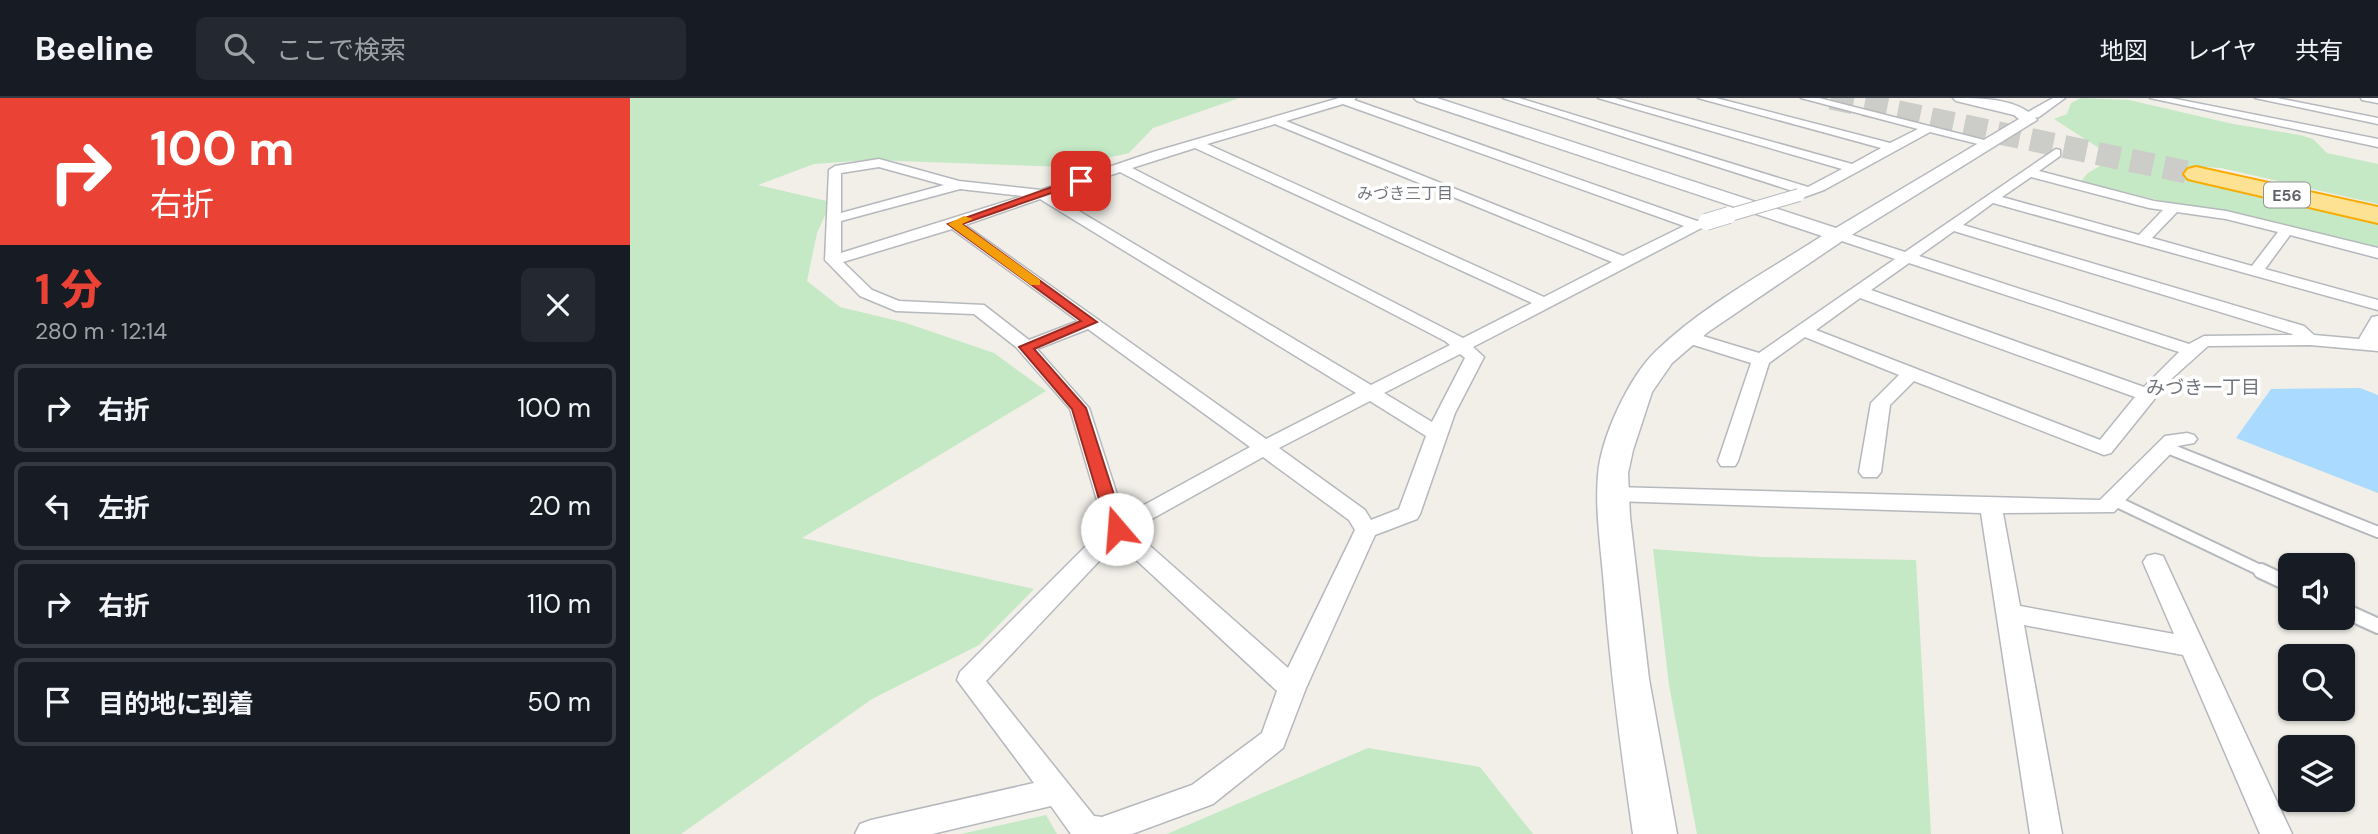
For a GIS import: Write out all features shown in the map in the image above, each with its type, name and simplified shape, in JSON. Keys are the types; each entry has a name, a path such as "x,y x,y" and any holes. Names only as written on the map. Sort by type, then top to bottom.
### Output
{"highway":[{"name":"E56","path":"2378,210 2198,172 2378,215"}],"street":[{"path":"1422,98 2191,350"},
{"path":"1508,98 1803,193"},
{"path":"1604,98 1852,168"},
{"path":"1703,98 1890,147"},
{"path":"1806,98 1990,143"},
{"path":"1961,98 2015,110 2045,104"},
{"path":"2155,98 2378,143"},
{"path":"2260,98 2341,109 2378,121"},
{"path":"2365,98 2378,100"},
{"path":"833,260 954,224 1121,167 1347,99 1701,223"},
{"path":"1654,834 1630,679 1613,494 1613,473 1618,450 1639,392 1663,358 1687,337 1838,234 2028,121 2045,104"},
{"path":"2320,131 2341,109"},
{"path":"1275,120 1624,262"},
{"path":"1121,167 1451,337 1463,347 1475,357 1455,387 1436,433 1409,514 1366,530 1292,688 1273,740 1202,795 1102,831 1085,829 970,680 1117,529 1264,448 1463,347 1701,223 1803,193 1928,128"},
{"path":"1197,144 1545,303"},
{"path":"1728,461 1761,360 2056,153"},
{"path":"1292,688 1117,529 1079,408 1026,347 978,309 905,307 866,293 833,260 835,170 879,163 958,185 1041,194 1436,433"},
{"path":"2028,173 2174,208 2226,215 2378,253"},
{"path":"834,219 958,185"},
{"path":"1992,199 2378,305"},
{"path":"2142,240 2174,208"},
{"path":"954,224 1357,515 1366,530"},
{"path":"1953,226 2298,330 2310,340"},
{"path":"2256,271 2287,229"},
{"path":"1860,292 2148,395"},
{"path":"1804,331 2104,449 2148,395 2191,350 2204,341 2310,340 2372,345 2378,321"},
{"path":"1026,347 1091,322"},
{"path":"1687,337 1761,360"},
{"path":"1870,472 1881,403 1911,374"},
{"path":"1613,494 2106,507 2172,440 2187,439"},
{"path":"1991,506 2046,834"},
{"path":"2155,562 2277,834"},
{"path":"2009,613 2191,647"},
{"path":"871,834 1058,791"}],"lane":[{"path":"2165,447 2378,533"},
{"path":"2113,500 2278,579"},
{"path":"2355,615 2378,626"}],"green space":[{"path":"630,98 1239,98 1153,128 1129,153 1066,167 871,160 814,164 758,185 831,202 817,233 807,281 840,307 906,323 994,353 1046,391 802,538 1034,589 979,645 872,699 681,834 630,834"},
{"path":"2081,98 2129,100 2233,124 2300,135 2313,139 2327,153 2378,164 2378,204 2221,168 2205,167 2189,176 2378,223 2378,250 2222,211 2158,200 2081,181 2088,173 2110,160 2102,150 2054,119 2067,114 2071,103"},
{"path":"1653,549 1762,557 1916,560 1931,834 1697,834 1669,685"},
{"path":"1368,748 1480,767 1533,834 1167,834"},
{"path":"1046,815 1057,834 961,834"}],"water":[{"path":"2360,388 2378,395 2378,493 2236,438 2271,389"}],"tunnel":[{"path":"1831,98 2196,174"}],"slow traffic":[{"path":"968,219 954,224 1036,283"}],"district":[{"name":"みづき三丁目","path":"1405,193"},
{"name":"みづき一丁目","path":"2203,387"}],"route":[{"path":"1081,181 954,224 1091,322 1026,347 1079,408 1117,529"}]}
